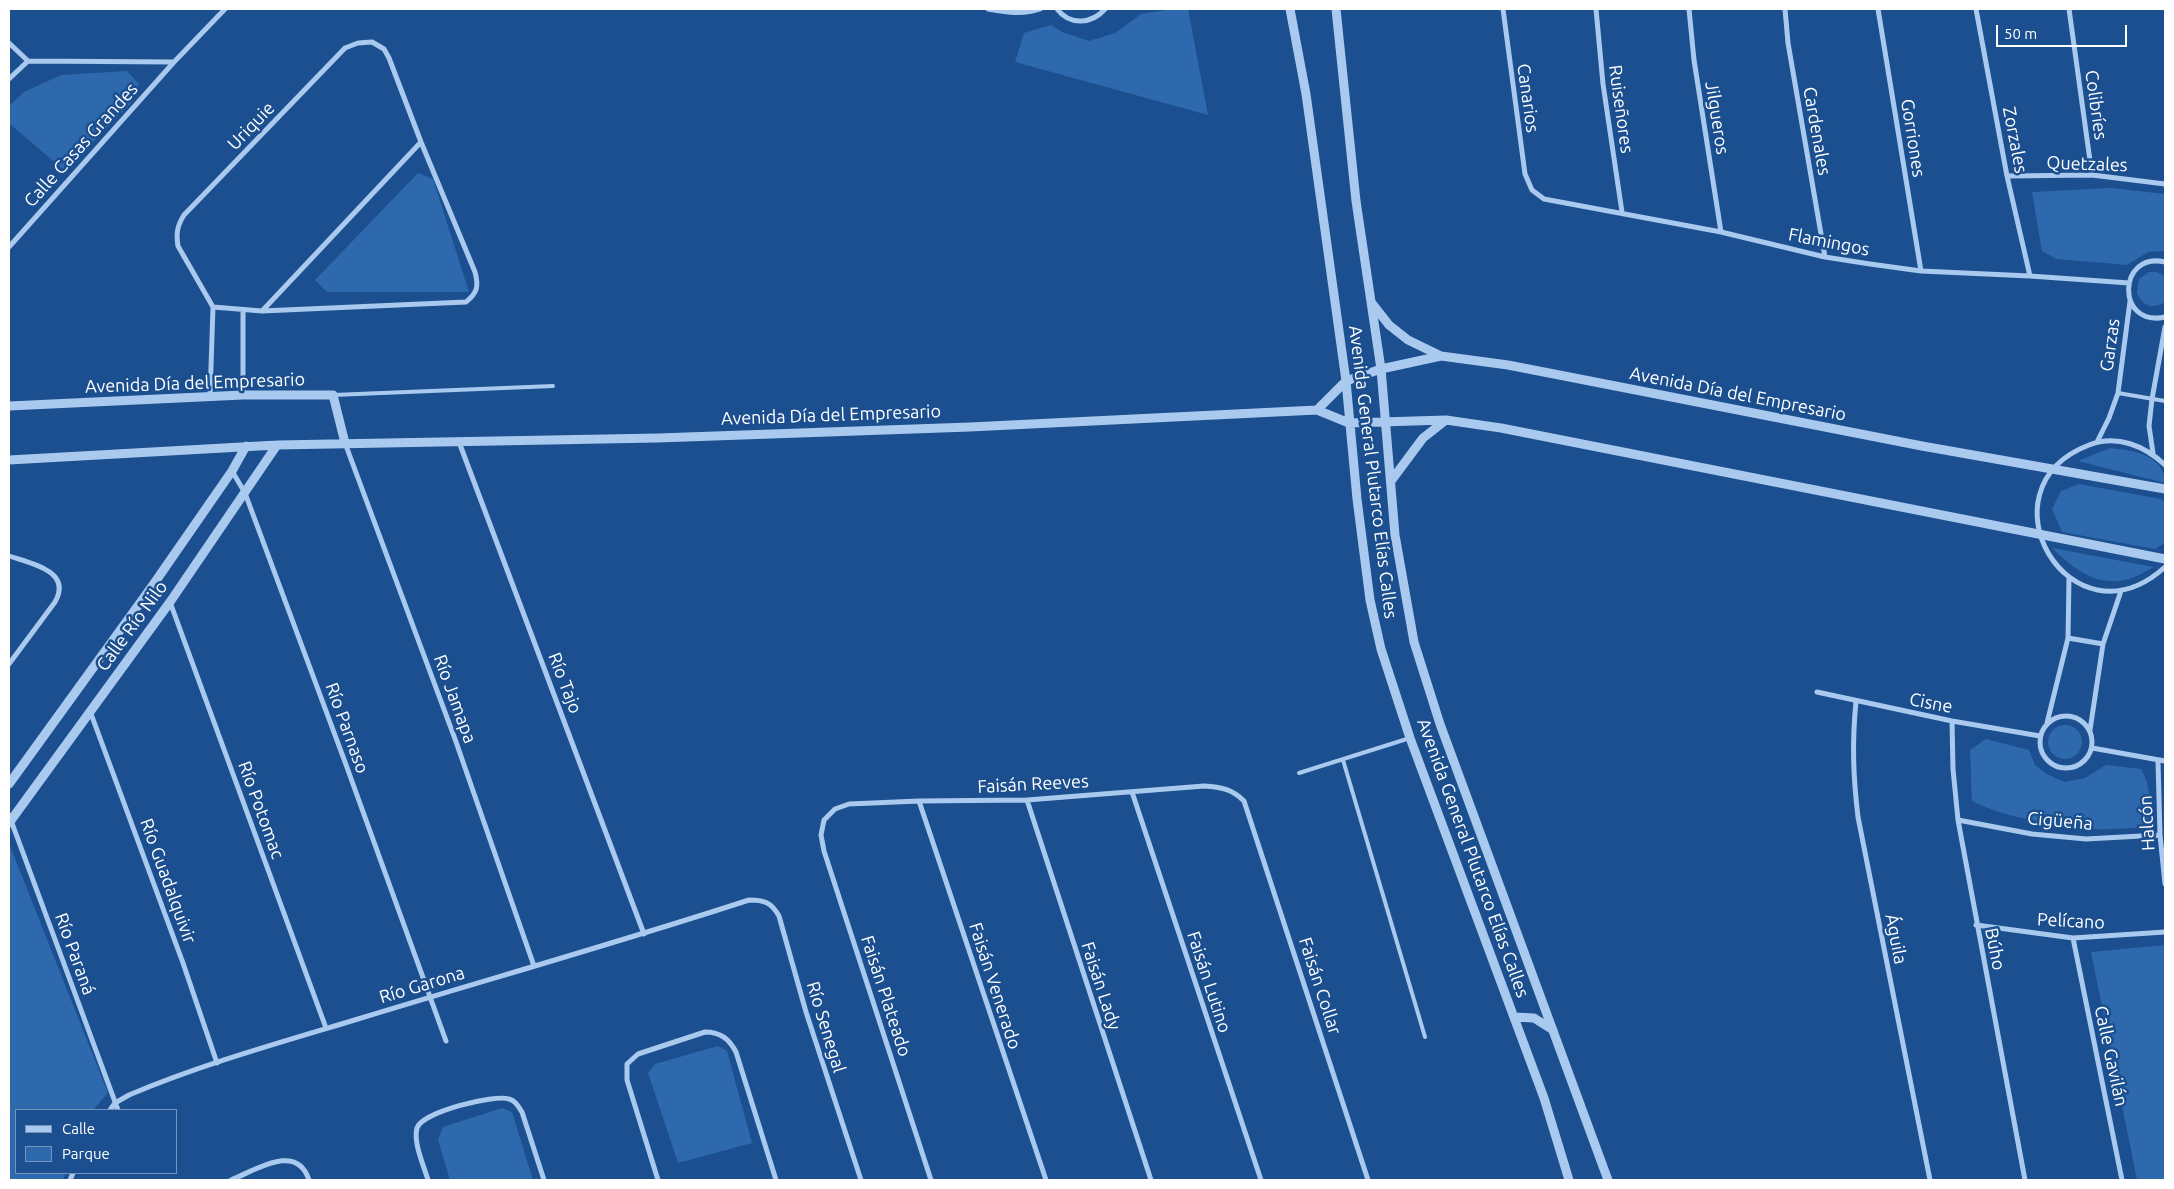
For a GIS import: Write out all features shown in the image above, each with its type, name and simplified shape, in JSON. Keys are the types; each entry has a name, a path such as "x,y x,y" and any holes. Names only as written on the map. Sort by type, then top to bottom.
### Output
{"street":[{"name":"Calle Casas Grandes","path":"9,247 174,62 225,9"},
{"path":"988,9 1008,12 1031,12 1040,9"},
{"path":"1057,9 1061,14 1074,21 1087,21 1099,16 1105,9"},
{"name":"Avenida General Plutarco Elías Calles","path":"1290,9 1306,94 1346,380 1349,423 1370,600 1381,649 1410,738 1544,1098 1569,1180"},
{"path":"1328,9 1337,23"},
{"name":"Avenida General Plutarco Elías Calles","path":"1336,9 1356,201 1381,369 1395,535 1414,642 1440,724 1608,1180"},
{"name":"Canarios","path":"1503,9 1525,174 1532,190"},
{"name":"Ruiseñores","path":"1596,9 1603,84 1622,212"},
{"name":"Jilgueros","path":"1689,9 1694,60 1721,232"},
{"name":"Cardenales","path":"1785,9 1788,43 1825,257"},
{"name":"Gorriones","path":"1878,9 1921,271"},
{"name":"Zorzales","path":"1976,9 2007,176 2030,276"},
{"name":"Colibríes","path":"2069,9 2092,175"},
{"name":"Uriquie","path":"372,42 384,49 421,142 475,272 478,285 475,295 466,302 262,311 213,307 178,246 176,235 178,225 184,215 345,48 358,43 372,42"},
{"path":"9,43 28,61 9,79"},
{"name":"Calle Casas Grandes","path":"28,61 174,62"},
{"path":"262,311 421,142"},
{"name":"Quetzales","path":"2007,176 2092,175 2165,184"},
{"name":"Flamingos","path":"1532,190 1544,199 1622,212 1721,232 1825,257 1921,271 2129,283"},
{"path":"2129,283 2138,268 2146,262 2155,260 2165,262"},
{"name":"Garzas","path":"2097,442 2109,418 2118,393 2130,301 2129,283"},
{"path":"2130,301 2142,314 2150,318 2165,317"},
{"path":"1371,302 1389,326 1408,340 1441,356"},
{"path":"210,397 213,307"},
{"path":"243,310 243,396"},
{"path":"2153,453 2149,426 2165,326"},
{"name":"Avenida Día del Empresario","path":"1317,410 1346,380 1381,369 1441,356 1508,365 1795,422 2165,489"},
{"path":"333,395 345,443"},
{"name":"Avenida Día del Empresario","path":"9,406 210,397 333,395"},
{"name":"Avenida Día del Empresario","path":"9,460 277,444 658,438 970,427 1317,410 1349,423 1446,420 1501,428 2165,560"},
{"path":"1391,481 1423,438 1446,420"},
{"path":"2165,465 2153,453 2135,444 2116,441 2097,442 2072,452 2053,469 2042,489 2037,512 2039,535 2050,559 2069,578 2085,586 2103,591 2121,591 2150,581 2165,567"},
{"name":"Río Tajo","path":"459,442 644,934"},
{"name":"Río Jamapa","path":"345,443 452,730 534,966"},
{"name":"Calle Río Nilo","path":"9,819 170,602 277,444"},
{"name":"Calle Río Nilo","path":"9,784 82,685 232,471 246,446"},
{"name":"Río Parnaso","path":"232,471 245,493 431,996 446,1042"},
{"path":"9,556 47,570 56,577 60,586 59,596 9,664"},
{"path":"2069,578 2068,638 2047,723 2040,736 2042,752 2047,760 2060,767 2069,768 2077,766 2089,755 2092,748 2090,730 2103,644 2121,591"},
{"name":"Río Potomac","path":"170,602 326,1028"},
{"path":"2068,638 2103,644"},
{"name":"Cisne","path":"1818,692 1856,702 2040,736"},
{"name":"Águila","path":"1856,702 1852,738 1852,773 1858,817 1930,1180"},
{"name":"Río Guadalquivir","path":"90,710 183,963 217,1063"},
{"path":"2047,723 2054,718 2068,715 2077,717 2090,730"},
{"name":"Búho","path":"1952,721 1953,769 1958,820 1976,925 2025,1180"},
{"path":"2092,748 2165,761"},
{"name":"Halcón","path":"2158,760 2160,835 2165,884"},
{"name":"Faisán Reeves","path":"824,820 835,810 849,804 1027,800 1220,787 1236,792 1244,801"},
{"name":"Faisán Lutino","path":"1132,792 1261,1180"},
{"name":"Faisán Lady","path":"1027,800 1151,1180"},
{"name":"Faisán Venerado","path":"919,801 1046,1180"},
{"name":"Faisán Collar","path":"1244,801 1368,1180"},
{"name":"Río Paraná","path":"9,819 118,1109"},
{"name":"Faisán Plateado","path":"824,820 821,835 824,851 931,1180"},
{"name":"Cigüeña","path":"1958,820 2032,834 2086,840 2160,835"},
{"name":"Río Garona","path":"111,1109 115,1103 140,1091 217,1063 431,996 644,934 749,900"},
{"name":"Río Senegal","path":"749,900 762,900 772,905 779,916 806,1012 862,1180"},
{"name":"Pelícano","path":"1976,925 2073,938 2165,932"},
{"name":"Calle Gavilán","path":"2073,938 2122,1180"},
{"path":"1515,1017 1534,1018 1553,1030"},
{"path":"658,1180 627,1080 628,1064 638,1054 694,1034 705,1032 713,1032 724,1036 736,1052 776,1180"},
{"path":"428,1180 417,1138 417,1129 421,1122 436,1113 496,1098 509,1099 516,1103 522,1112 544,1180"},
{"path":"231,1180 286,1160 298,1162 304,1168 310,1180"}],"lane":[{"path":"333,395 553,386"},
{"name":"Garzas","path":"2118,393 2165,401"},
{"path":"1299,773 1410,738"},
{"path":"1343,760 1425,1036"}],"green space":[{"path":"1173,9 1188,9 1208,115 1015,62 1024,33 1051,25 1062,32 1089,41 1115,33 1141,14"},
{"path":"127,71 139,84 133,101 65,171 9,123 9,106 24,92 61,75"},
{"path":"418,173 433,179 469,292 327,292 315,280"},
{"path":"2111,188 2165,194 2165,251 2148,252 2127,265 2056,259 2042,251 2032,192"},
{"path":"2149,272 2157,272 2165,276 2165,302 2156,306 2145,304 2137,293 2139,279"},
{"path":"2110,448 2128,450 2153,460 2160,466 2164,474 2165,483 2078,461"},
{"path":"2079,484 2161,499 2165,503 2165,543 2155,549 2062,532 2052,509 2061,491"},
{"path":"2052,548 2154,567 2129,579 2107,581 2096,579 2069,563"},
{"path":"2065,725 2077,730 2082,742 2077,754 2065,759 2053,754 2048,742 2053,730"},
{"path":"1986,739 2029,750 2035,765 2047,774 2064,782 2085,778 2106,765 2141,769 2147,782 2150,798 2148,821 2145,827 2120,829 2081,828 2015,817 1972,801 1970,750"},
{"path":"10,846 108,1093 94,1109 15,1109 15,1174 66,1174 63,1180 9,1180"},
{"path":"2165,945 2165,1180 2137,1180 2091,952"},
{"path":"718,1046 727,1051 752,1143 678,1163 648,1073 655,1064"},
{"path":"502,1108 512,1112 533,1180 450,1180 438,1140 443,1127"}]}
